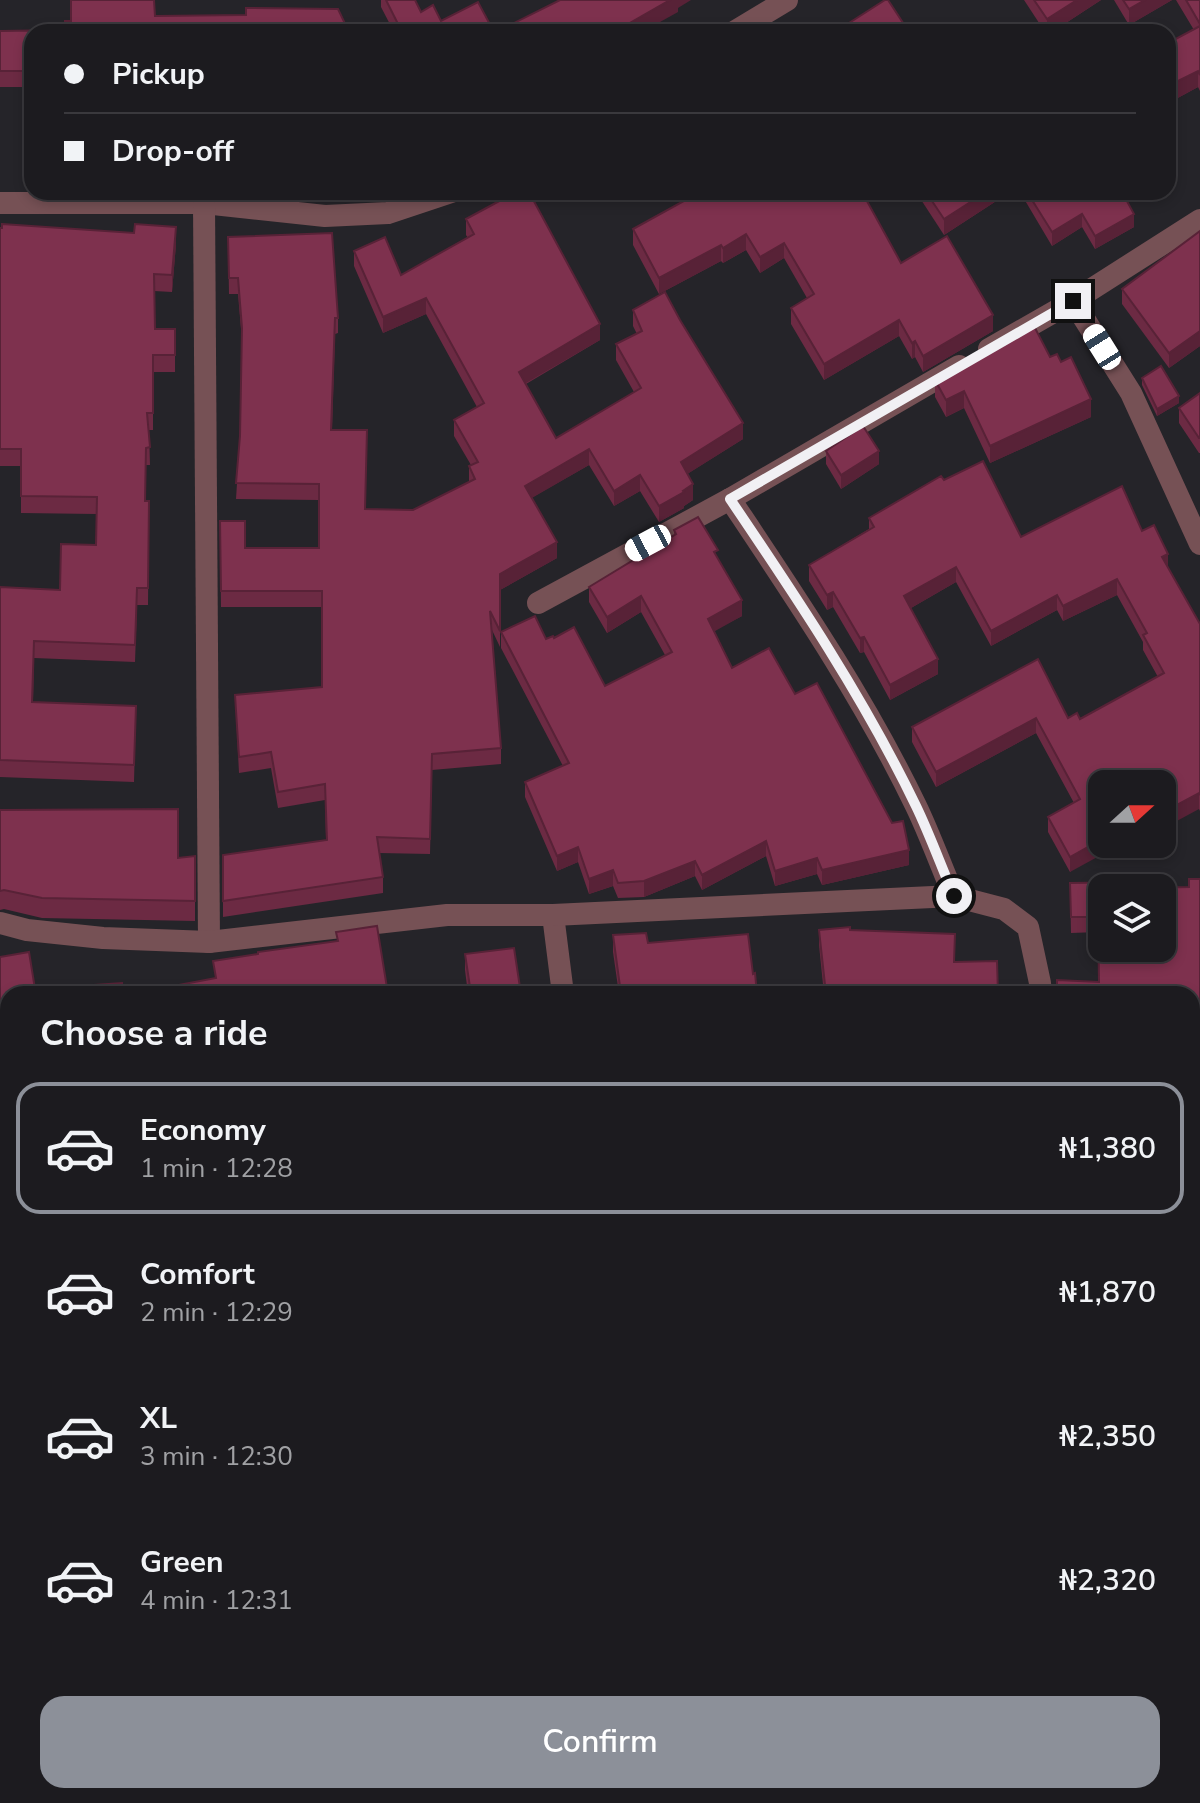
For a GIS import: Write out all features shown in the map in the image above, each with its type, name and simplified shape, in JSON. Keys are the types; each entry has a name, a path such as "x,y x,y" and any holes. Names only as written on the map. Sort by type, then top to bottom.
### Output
{"street":[{"path":"747,24 787,0"},
{"path":"0,203 204,203 325,216 388,213 427,200"},
{"path":"204,203 209,942"},
{"path":"538,603 730,499 1073,301 1200,220"},
{"path":"1073,301 1131,393 1200,544"},
{"path":"730,499 809,617 861,703 916,806 954,896"},
{"path":"0,923 27,930 103,938 209,942 447,915 553,915 954,896 1004,909 1028,927 1040,986"},
{"path":"553,915 562,986"}],"building":[{"path":"71,0 154,0 155,16 246,15 246,8 338,9 345,24 65,24 65,21 71,21"},
{"path":"386,0 415,0 421,12 433,5 441,21 478,2 490,24 398,24"},
{"path":"560,0 670,0 628,24 512,24"},
{"path":"888,0 904,24 848,24"},
{"path":"1034,0 1077,0 1047,19"},
{"path":"1123,0 1145,0 1129,9"},
{"path":"1186,0 1200,0 1200,24"},
{"path":"1200,26 1200,75 1198,71 1176,82 1176,39"},
{"path":"0,31 24,31 24,71 0,71"},
{"path":"501,200 533,200 600,324 519,372 556,438 641,388 616,344 642,331 633,310 665,292 743,423 681,462 693,484 659,506 640,475 614,491 589,449 525,486 557,542 500,574 500,631 490,611 501,748 432,754 430,839 377,837 383,877 223,901 223,855 327,840 325,784 278,792 271,752 239,757 235,695 322,687 322,591 221,591 220,521 245,521 245,548 319,548 319,484 236,483 242,328 238,278 229,278 228,237 332,233 338,318 335,318 331,430 367,430 365,509 413,510 475,479 469,466 478,462 454,420 484,403 426,298 383,317 354,251 385,237 401,275 474,234 466,219"},
{"path":"686,200 866,200 901,263 947,236 993,315 923,356 899,320 824,364 791,308 814,294 784,243 760,257 746,234 659,278 633,229"},
{"path":"931,200 974,200 944,219"},
{"path":"1032,200 1126,200 1134,214 1095,236 1082,214 1052,232"},
{"path":"2,224 134,233 135,224 176,227 172,275 154,274 155,329 175,329 175,355 153,355 153,413 147,413 150,447 146,448 148,588 137,588 135,645 34,641 32,702 136,706 134,765 0,760 0,587 60,590 61,544 96,545 97,497 21,496 21,449 0,449"},
{"path":"1200,231 1200,331 1169,353 1122,289"},
{"path":"1034,326 1050,357 1057,354 1061,362 1071,357 1091,399 990,446 964,391 946,400 935,380"},
{"path":"1161,366 1179,396 1157,409 1142,378"},
{"path":"1200,393 1200,438 1199,438 1179,408"},
{"path":"863,426 879,451 841,475 826,451"},
{"path":"983,461 1021,537 1122,486 1142,531 1154,525 1168,554 1162,557 1200,624 1200,795 1176,805 1176,770 1088,770 1088,847 1070,857 1048,817 1080,799 1036,718 936,772 912,727 1038,659 1068,718 1077,713 1080,719 1164,673 1143,635 1147,633 1117,579 1063,606 1057,595 991,631 956,567 904,596 938,659 890,685 864,637 860,638 833,592 827,595 809,565 874,527 869,518 941,476 944,480"},
{"path":"698,517 742,600 708,619 732,668 769,648 795,694 817,683 892,823 903,821 909,850 822,870 817,858 775,871 766,841 702,875 695,861 644,881 618,883 613,870 589,879 578,847 557,856 525,782 569,763 501,632 535,616 546,639 574,627 605,686 672,652 641,596 607,617 589,587 676,534 674,530"},
{"path":"178,809 178,858 195,856 195,901 42,898 0,891 0,810"},
{"path":"1189,879 1200,879 1200,986 1057,986 1057,980 1099,982 1099,962 1176,962 1176,887 1189,887"},
{"path":"1070,883 1088,883 1088,917 1071,917"},
{"path":"377,926 387,986 174,986 216,978 213,961 338,941 336,932"},
{"path":"850,927 850,930 955,934 954,962 997,961 998,986 825,986 819,930"},
{"path":"646,933 648,943 748,934 756,986 620,986 613,935"},
{"path":"514,948 520,986 470,986 465,954"},
{"path":"29,952 35,986 0,986 0,957"},
{"path":"122,983 122,986 78,986"}],"route":[{"path":"954,896 916,806 861,703 809,617 730,499 1073,301"}]}
